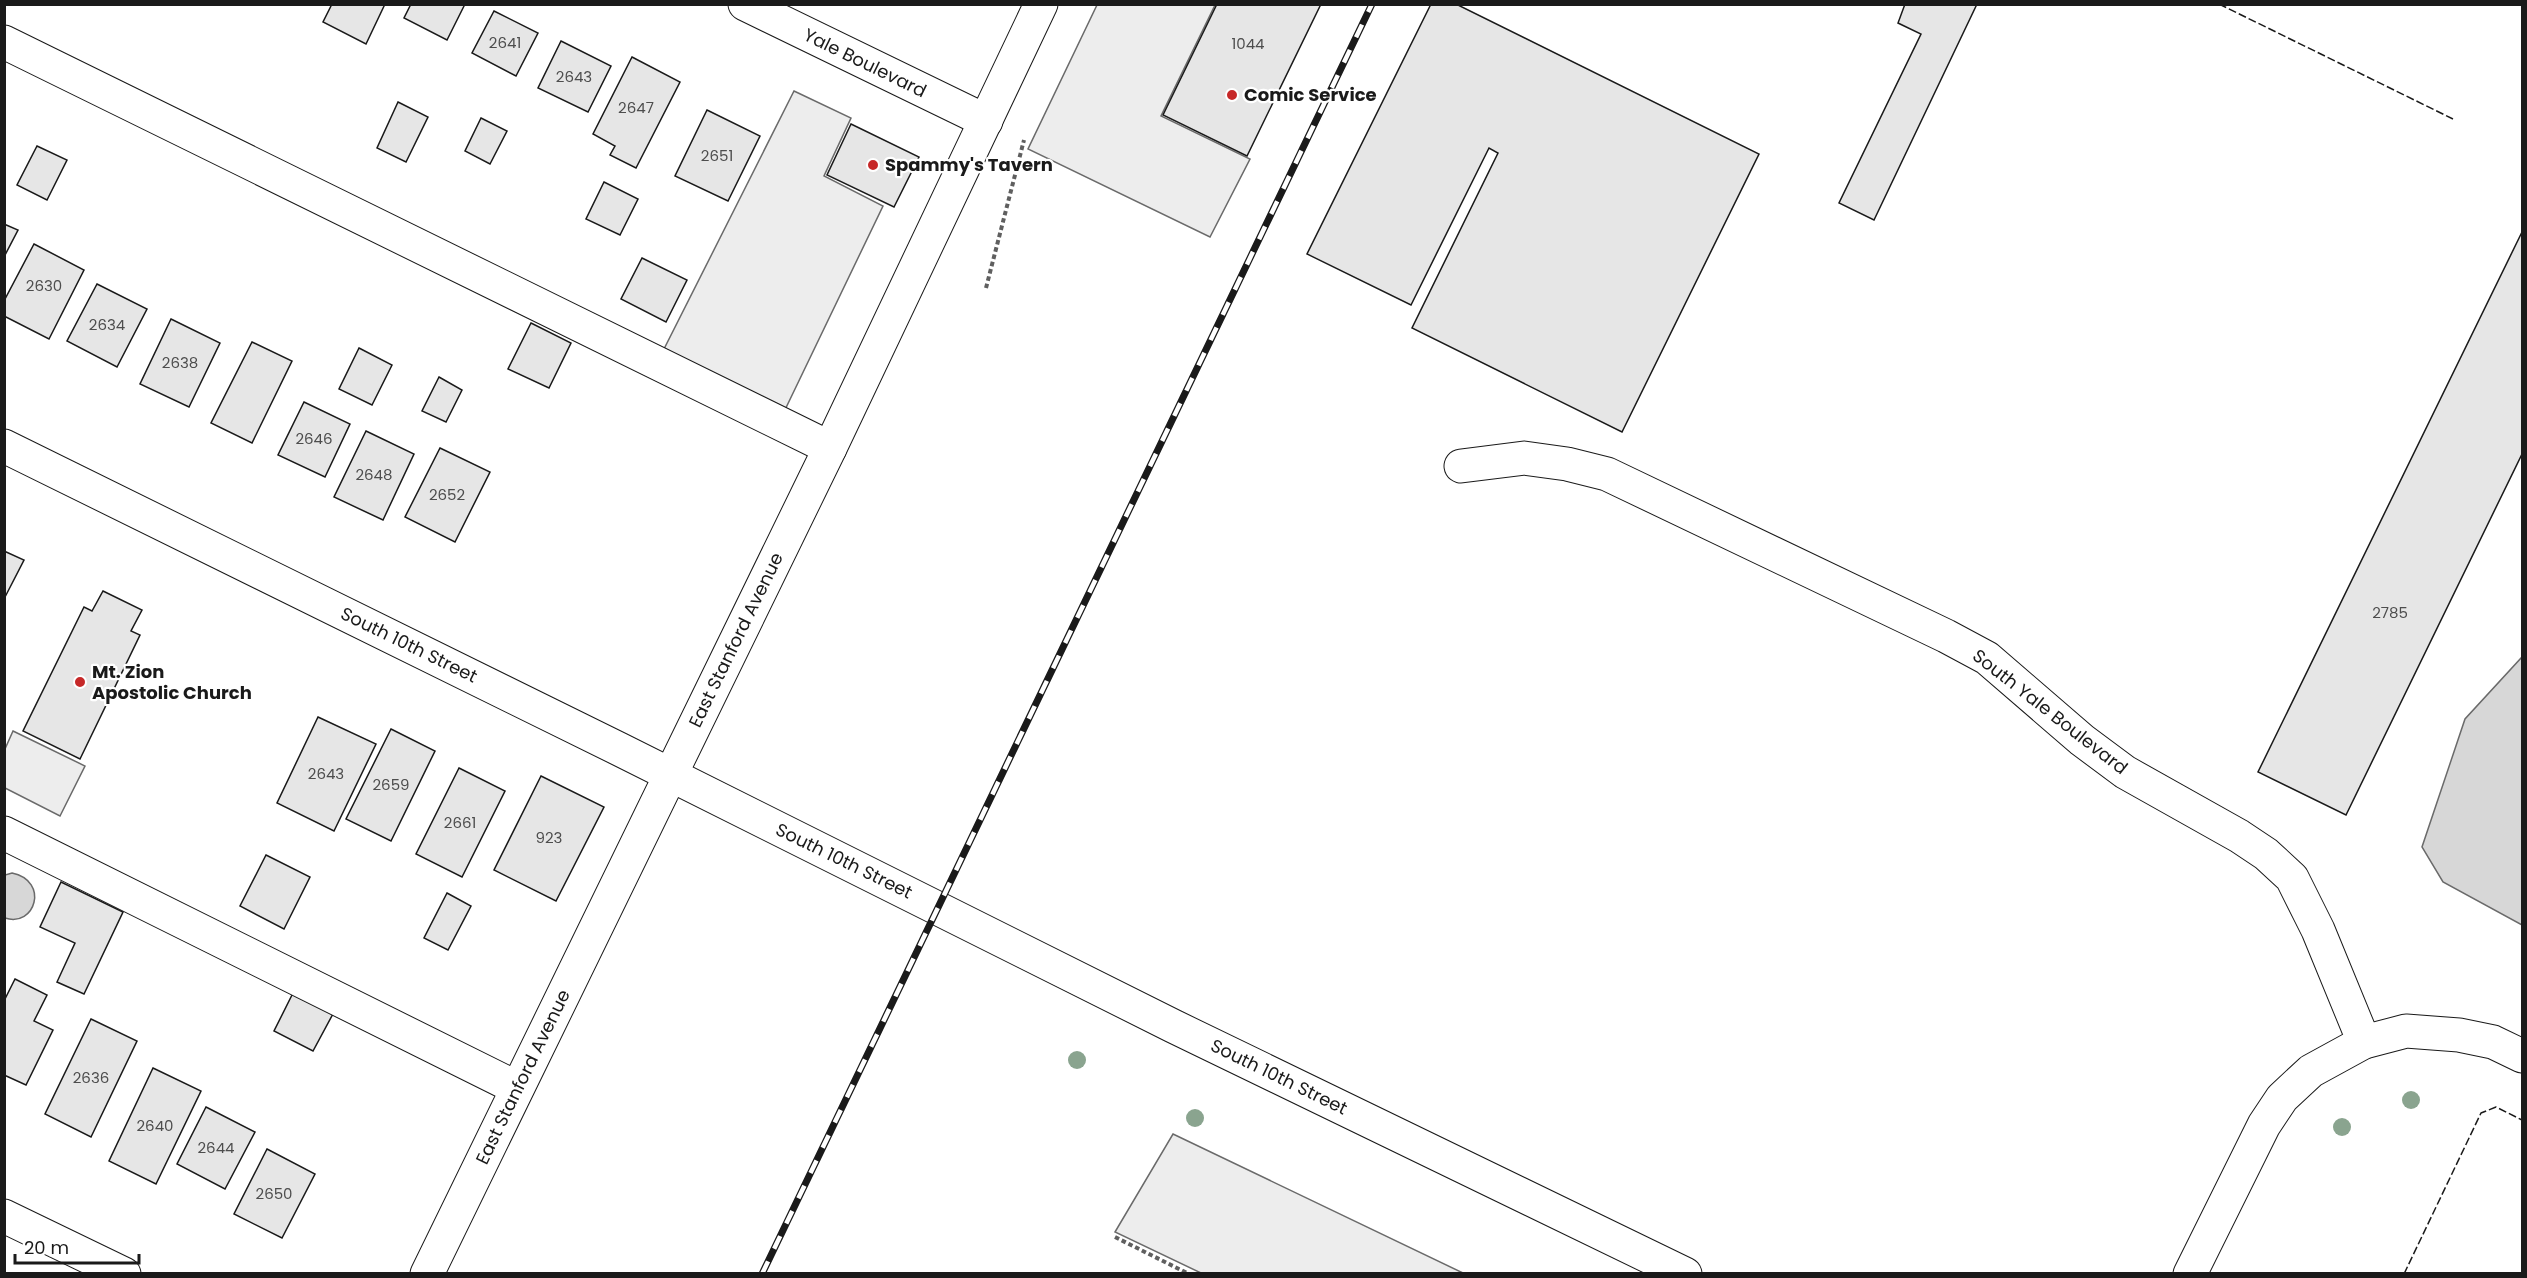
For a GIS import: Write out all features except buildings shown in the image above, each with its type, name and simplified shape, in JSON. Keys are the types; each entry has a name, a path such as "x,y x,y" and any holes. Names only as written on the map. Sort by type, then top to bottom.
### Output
{"street":[{"name":"Yale Boulevard","path":"745,4 986,121"},
{"name":"East Stanford Avenue","path":"427,1274 830,448 1041,4"},
{"path":"4,42 830,448"},
{"name":"South 10th Street","path":"4,447 1184,1031 1685,1274"},
{"name":"South Yale Boulevard","path":"1461,466 1524,458 1567,464 1607,474 1946,636 1987,658 2082,740 2125,772 2239,836 2266,854 2292,878 2318,930 2364,1041"},
{"path":"4,833 517,1088"},
{"path":"2190,1274 2255,1142 2282,1098 2310,1071 2364,1041 2406,1031 2459,1035 2493,1042 2523,1056"},
{"path":"4,1216 124,1274"}],"path":[{"path":"986,288 1024,140"},
{"path":"1115,1237 1189,1274"}],"shaded area":[{"path":"1097,5 1215,5 1161,116 1250,159 1210,237 1028,149"},
{"path":"794,91 851,118 824,176 883,206 782,416 661,355"},
{"path":"2522,657 2522,925 2443,882 2422,847 2465,719"},
{"path":"13,731 85,766 60,816 5,788 5,749"},
{"path":"12,873 24,878 31,885 34,893 34,902 30,910 24,916 15,919 5,918 5,875"},
{"path":"1173,1134 1463,1273 1201,1273 1115,1232"}],"railway":[{"path":"762,1274 1372,4"}],"fence":[{"path":"2219,4 2453,119"},
{"path":"2404,1274 2481,1113 2496,1107 2522,1120"}],"place":[{"name":"Comic Service","path":"1232,95"},
{"name":"Spammy's Tavern","path":"873,165"},
{"name":"Mt. Zion Apostolic Church","path":"80,682"}]}
